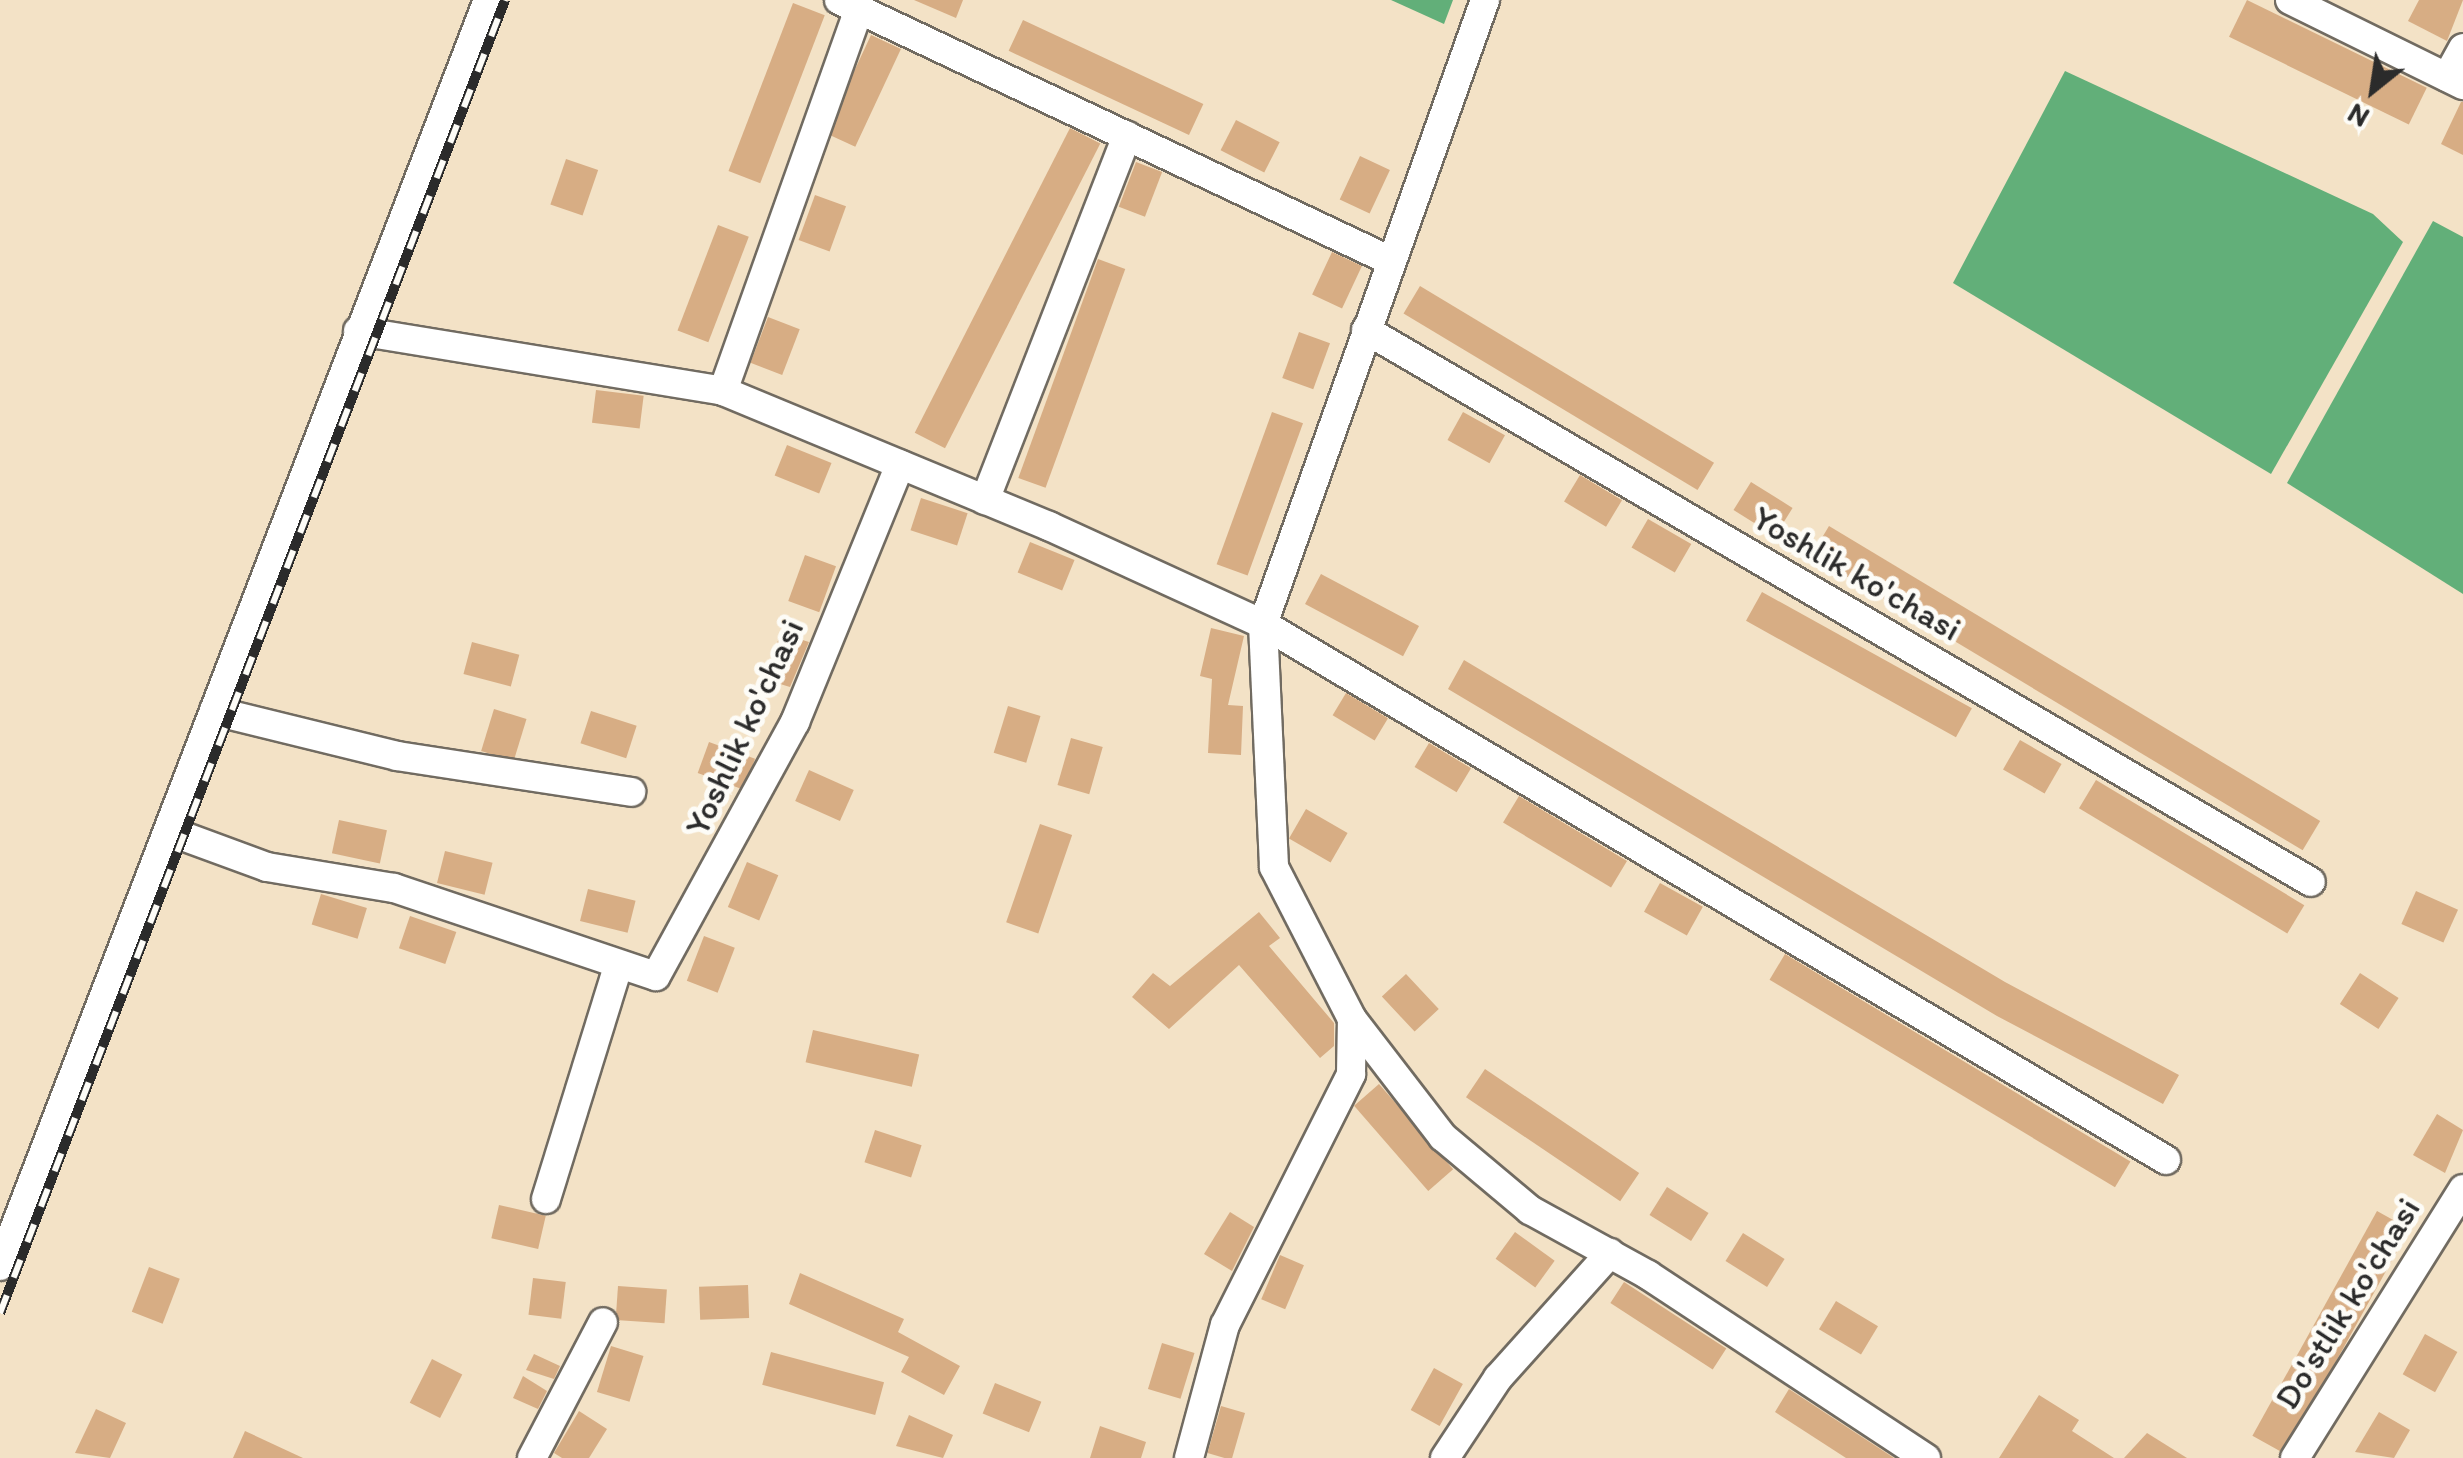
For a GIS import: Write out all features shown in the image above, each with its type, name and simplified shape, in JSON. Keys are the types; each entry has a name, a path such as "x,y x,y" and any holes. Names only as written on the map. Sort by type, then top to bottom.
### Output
{"street":[{"path":"0,1266 488,0"},
{"path":"1486,0 1264,624 1274,867 1352,1019 1442,1137 1530,1210 1610,1254 1926,1458"},
{"path":"2298,2 2455,81 2463,48"},
{"path":"723,391 849,5 1391,261"},
{"path":"985,500 1126,136"},
{"name":"Yoshlik ko'chasi","path":"1366,330 2310,882"},
{"path":"358,331 723,391 985,500 1264,624 2166,1160"},
{"name":"Yoshlik ko'chasi","path":"169,831 267,868 394,888 572,942 618,966 656,976 740,836 900,465"},
{"path":"214,712 397,756 631,792"},
{"path":"546,1199 618,966"},
{"path":"1189,1458 1224,1325 1351,1074 1352,1019"},
{"name":"Do'stlik ko'chasi","path":"2295,1458 2463,1189"},
{"path":"1445,1458 1498,1378 1610,1254"},
{"path":"532,1458 603,1322"}],"green space":[{"path":"1391,0 1453,0 1444,24"},
{"path":"2065,71 2373,214 2403,242 2271,474 1953,283"},
{"path":"2433,221 2463,237 2463,594 2287,483"}],"building":[{"path":"914,0 963,0 956,18"},
{"path":"2247,0 2427,88 2409,125 2229,37"},
{"path":"2419,0 2463,0 2447,41 2408,21"},
{"path":"793,3 825,15 760,183 728,171"},
{"path":"1023,20 1203,104 1189,135 1009,51"},
{"path":"871,35 901,49 855,147 825,133"},
{"path":"2463,102 2463,155 2441,144"},
{"path":"1236,120 1280,142 1264,173 1221,150"},
{"path":"1070,128 1100,143 945,448 915,433"},
{"path":"1360,156 1390,170 1370,213 1340,200"},
{"path":"566,159 598,170 583,215 550,204"},
{"path":"1136,162 1162,172 1145,217 1119,207"},
{"path":"815,195 846,206 830,251 799,240"},
{"path":"718,225 749,237 708,342 678,330"},
{"path":"1332,252 1362,266 1342,309 1312,295"},
{"path":"1098,259 1125,269 1046,488 1018,478"},
{"path":"1420,286 1714,463 1698,490 1404,313"},
{"path":"768,317 800,329 782,375 750,363"},
{"path":"1299,332 1330,343 1313,389 1282,378"},
{"path":"596,390 644,396 640,429 592,423"},
{"path":"1272,412 1303,423 1248,576 1217,564"},
{"path":"1463,412 1505,435 1489,463 1447,440"},
{"path":"787,445 832,463 819,494 775,476"},
{"path":"1580,475 1622,500 1606,527 1564,502"},
{"path":"1751,482 1793,508 1775,536 1734,510"},
{"path":"921,498 968,513 957,545 910,530"},
{"path":"1648,519 1691,544 1675,573 1632,548"},
{"path":"1829,526 2320,821 2303,850 1811,555"},
{"path":"1030,542 1075,560 1062,591 1018,573"},
{"path":"805,555 836,566 819,612 788,601"},
{"path":"1321,574 1419,626 1403,656 1305,604"},
{"path":"1762,592 1972,708 1956,737 1746,621"},
{"path":"1211,628 1244,636 1228,705 1243,706 1241,755 1208,753 1212,679 1200,676"},
{"path":"780,633 809,642 790,687 767,680"},
{"path":"472,642 519,655 511,687 463,674"},
{"path":"1464,660 2005,982 2179,1075 2163,1104 1997,1016 1448,689"},
{"path":"1346,693 1388,718 1375,741 1333,715"},
{"path":"1008,706 1041,716 1026,763 994,753"},
{"path":"494,709 527,719 514,761 481,751"},
{"path":"591,711 637,726 626,758 580,743"},
{"path":"1071,738 1103,747 1089,794 1057,785"},
{"path":"2020,740 2062,764 2045,793 2003,769"},
{"path":"709,742 755,759 744,790 698,773"},
{"path":"1429,743 1471,768 1457,792 1415,767"},
{"path":"809,770 854,790 840,821 795,801"},
{"path":"2096,780 2304,905 2287,933 2079,808"},
{"path":"1519,796 1627,861 1611,887 1503,823"},
{"path":"1306,809 1348,833 1331,862 1289,838"},
{"path":"339,820 387,830 380,863 332,853"},
{"path":"1040,824 1072,835 1038,933 1006,922"},
{"path":"445,851 493,863 485,895 437,883"},
{"path":"747,862 778,875 759,920 728,907"},
{"path":"1660,883 1703,907 1687,936 1644,912"},
{"path":"588,889 636,901 628,933 580,921"},
{"path":"2416,891 2458,910 2443,943 2401,924"},
{"path":"321,894 367,908 358,939 312,925"},
{"path":"1259,912 1280,938 1269,946 1334,1023 1334,1046 1320,1058 1239,965 1169,1029 1132,997 1153,973 1170,986"},
{"path":"410,916 456,932 445,964 399,948"},
{"path":"704,936 735,948 718,993 687,981"},
{"path":"1785,954 2130,1162 2115,1187 1770,980"},
{"path":"2360,973 2399,998 2378,1029 2340,1004"},
{"path":"1406,974 1439,1009 1415,1032 1382,997"},
{"path":"813,1030 919,1055 912,1087 806,1062"},
{"path":"1485,1069 1639,1173 1620,1201 1466,1097"},
{"path":"1379,1084 1453,1169 1428,1191 1354,1106"},
{"path":"2437,1114 2463,1130 2445,1173 2413,1155"},
{"path":"875,1130 922,1145 911,1177 864,1162"},
{"path":"1667,1187 1709,1213 1691,1241 1650,1215"},
{"path":"499,1205 546,1216 538,1249 491,1238"},
{"path":"2377,1211 2409,1229 2285,1454 2252,1436"},
{"path":"1230,1212 1254,1227 1232,1271 1204,1254"},
{"path":"1515,1232 1555,1261 1535,1287 1496,1259"},
{"path":"1743,1233 1785,1259 1767,1287 1726,1261"},
{"path":"1280,1255 1304,1265 1285,1309 1261,1299"},
{"path":"149,1267 180,1279 163,1324 132,1312"},
{"path":"800,1273 904,1319 898,1332 960,1366 944,1395 901,1372 909,1357 789,1304"},
{"path":"533,1278 566,1282 561,1319 528,1315"},
{"path":"1624,1282 1726,1348 1713,1369 1610,1303"},
{"path":"748,1285 749,1318 700,1320 699,1287"},
{"path":"618,1286 667,1289 665,1323 616,1320"},
{"path":"1836,1301 1878,1326 1861,1355 1819,1329"},
{"path":"2425,1334 2457,1352 2435,1392 2403,1374"},
{"path":"1162,1343 1195,1353 1180,1399 1148,1389"},
{"path":"611,1346 644,1356 629,1402 597,1392"},
{"path":"771,1352 884,1382 875,1415 762,1385"},
{"path":"534,1354 560,1366 554,1379 526,1370"},
{"path":"432,1359 462,1374 440,1418 410,1403"},
{"path":"1434,1368 1463,1384 1440,1426 1411,1410"},
{"path":"523,1376 547,1391 538,1409 513,1398"},
{"path":"995,1383 1041,1402 1029,1432 983,1414"},
{"path":"1789,1389 1894,1458 1846,1458 1775,1412"},
{"path":"2039,1395 2079,1420 2072,1431 2114,1458 1999,1458"},
{"path":"1221,1406 1245,1413 1232,1458 1207,1453"},
{"path":"96,1409 126,1423 110,1458 75,1453"},
{"path":"579,1411 607,1429 589,1458 562,1458 554,1453"},
{"path":"2379,1412 2410,1430 2394,1458 2355,1452"},
{"path":"909,1415 953,1435 943,1458 896,1446"},
{"path":"1100,1426 1146,1442 1141,1458 1090,1458"},
{"path":"245,1431 303,1458 233,1458"},
{"path":"2147,1433 2187,1458 2124,1458"}],"railway":[{"path":"0,1313 505,0"}]}
